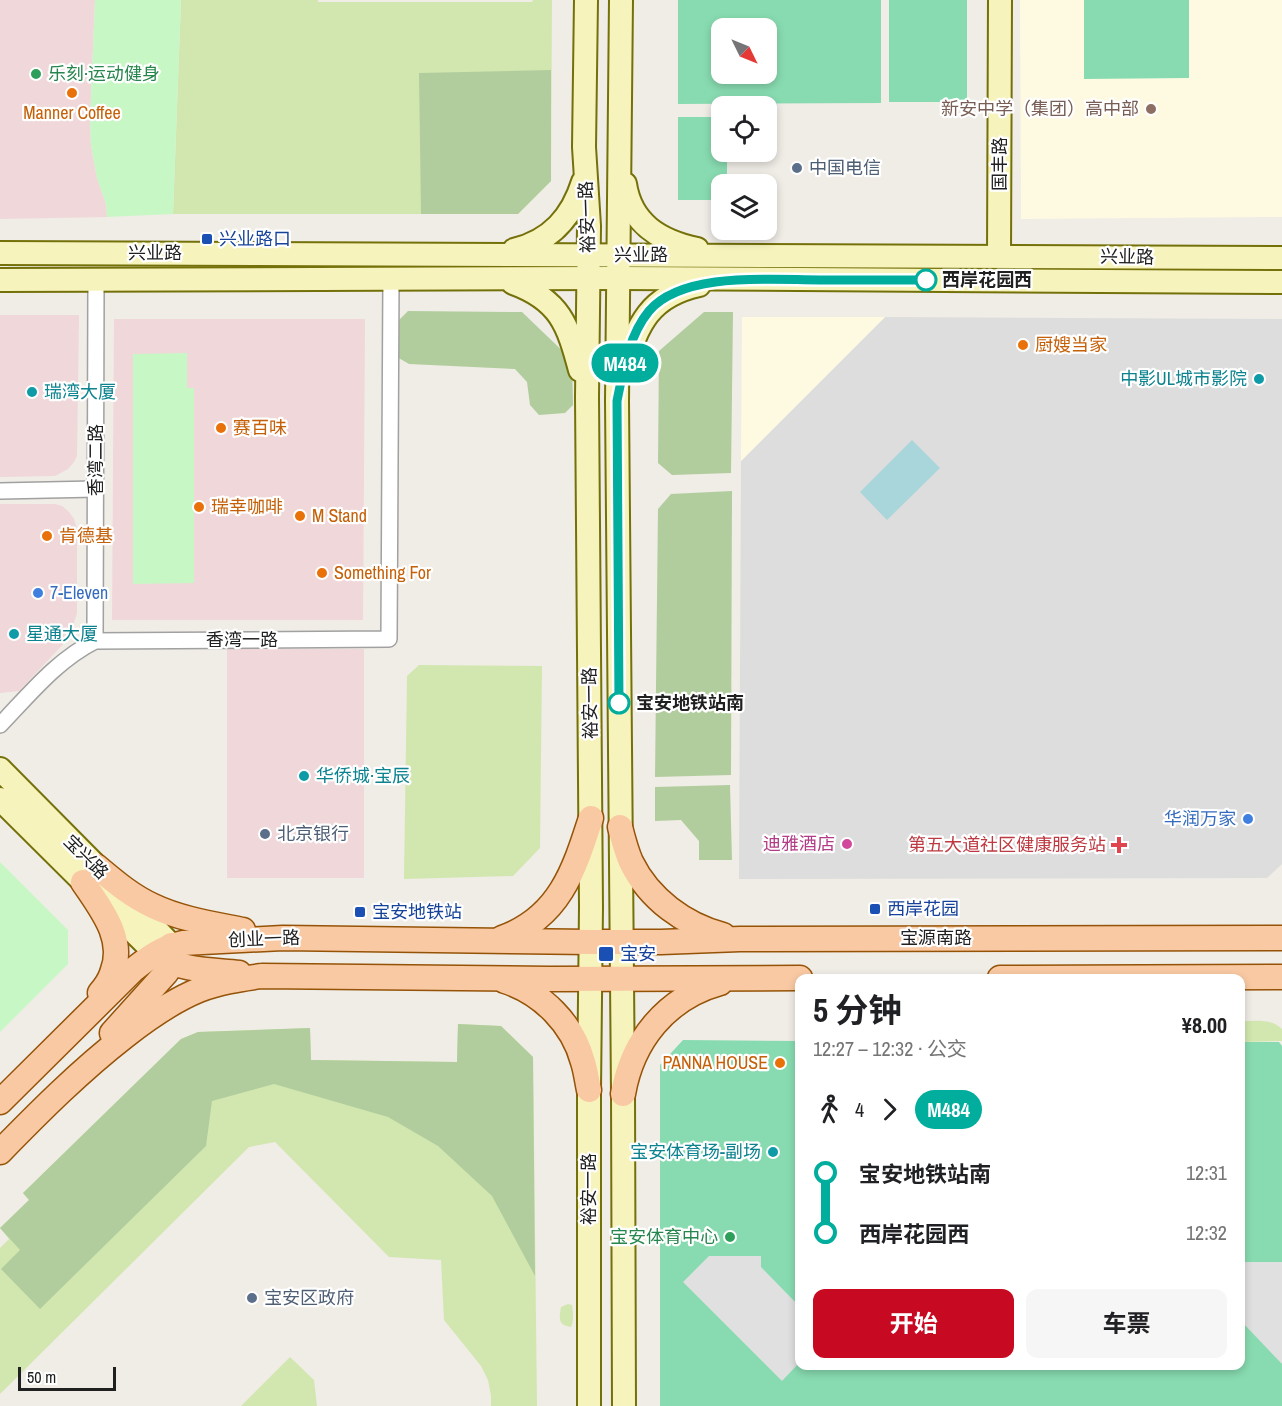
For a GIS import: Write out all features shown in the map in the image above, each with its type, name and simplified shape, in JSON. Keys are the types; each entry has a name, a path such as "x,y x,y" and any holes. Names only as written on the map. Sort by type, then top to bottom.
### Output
{"main road":[{"name":"裕安一路","path":"586,0 584,147 589,226 587,397 591,818 589,1406"},
{"name":"裕安一路","path":"621,0 617,401 624,1406"},
{"name":"国丰路","path":"999,256 1000,0"},
{"path":"494,254 536,243 548,235 566,217 576,201 583,182 584,147"},
{"path":"620,148 626,190 637,217 647,228 684,246 743,256"},
{"path":"1243,258 1282,248"},
{"name":"兴业路","path":"0,253 1282,258"},
{"name":"兴业路","path":"0,279 1282,282"},
{"path":"497,279 530,290 542,297 558,313 574,345 587,397"},
{"path":"617,401 634,337 650,310 668,296 686,289 714,282 745,280"},
{"path":"1245,281 1282,289"},
{"name":"宝兴路","path":"0,770 89,874 166,954"},
{"name":"宝兴路","path":"0,799 89,874"},
{"path":"492,941 528,925 557,898 572,872 591,818"},
{"path":"620,827 631,862 640,877 666,906 697,926 740,939"},
{"path":"89,874 165,912 284,938"},
{"path":"85,1017 109,980 116,952 113,931 89,874"},
{"path":"1233,937 1266,930 1282,922"},
{"name":"创业一路","path":"166,954 201,941 284,938 591,942"},
{"name":"宝源南路","path":"591,942 740,939 1282,938"},
{"path":"166,954 192,968 262,976"},
{"path":"0,1102 133,970 166,954"},
{"path":"65,1087 166,973 166,954"},
{"name":"创业一路","path":"0,1152 65,1087 138,1026 173,1003 227,981 262,976 590,979"},
{"path":"1245,977 1282,977"},
{"path":"1249,977 1282,987"},
{"path":"497,978 535,996 564,1023 579,1048 589,1090"},
{"path":"623,1094 626,1076 641,1042 664,1014 695,992 740,978"},
{"path":"590,979 795,978"}],"street":[{"name":"香湾二路","path":"95,641 96,279"},
{"name":"香湾一路","path":"95,641 389,639 391,279"},
{"path":"0,491 96,489"},
{"path":"0,725 65,660 95,641"}],"shaded area":[{"path":"0,0 95,0 91,146 97,178 106,204 107,217 0,219"},
{"name":"新安中学（集团）高中部","path":"1020,0 1282,0 1282,217 1021,219"},
{"path":"0,315 79,315 77,456 68,469 55,476 0,477"},
{"path":"742,317 885,317 741,461"},
{"path":"885,317 1282,319 1282,864 1267,878 739,879 741,461"},
{"path":"114,319 365,319 363,620 112,620"},
{"path":"0,504 55,504 62,506 74,519 77,529 77,613 69,638 19,691 0,693"},
{"path":"227,649 364,649 364,878 227,878"},
{"path":"709,1256 761,1256 761,1267 795,1302 795,1367 782,1381 683,1282"},
{"path":"1245,1262 1282,1262 1282,1364 1245,1325"}],"green space":[{"path":"95,0 181,0 173,214 107,217 106,204 97,178 91,146"},
{"path":"181,0 532,2 533,0 552,0 551,181 518,214 173,214"},
{"path":"678,0 881,0 881,103 777,104 777,96 711,96 711,104 678,104"},
{"path":"889,0 967,0 967,102 889,102"},
{"path":"1084,0 1189,0 1189,78 1084,79"},
{"path":"551,70 551,181 518,214 421,214 419,73"},
{"path":"678,117 711,117 711,162 727,162 727,174 711,174 711,200 678,200"},
{"path":"408,311 522,312 572,360 573,405 565,413 539,415 530,405 527,382 515,369 409,364 397,357 399,320"},
{"path":"704,312 733,312 731,473 672,475 658,463 659,351"},
{"path":"187,353 187,388 194,388 194,583 133,584 133,354"},
{"path":"732,491 731,775 655,777 658,509 671,494"},
{"path":"419,665 542,666 540,848 513,876 404,879 407,676"},
{"path":"730,785 732,860 699,860 699,841 681,820 655,821 655,787"},
{"path":"0,862 68,930 68,964 0,1032"},
{"path":"1245,1021 1263,1021 1278,1025 1282,1029 1282,1041 1245,1042"},
{"path":"458,1024 501,1026 533,1057 537,1406 491,1406 488,1380 481,1366 444,1320 441,1260 389,1257 275,1142 249,1147 0,1394 0,1248 9,1239 0,1228 29,1200 23,1193 181,1039 198,1032 310,1028 311,1060 457,1062"},
{"path":"458,1024 501,1026 533,1057 535,1276 492,1196 438,1146 388,1117 274,1084 212,1101 206,1146 40,1309 1,1269 20,1250 0,1228 29,1200 23,1193 181,1039 198,1032 310,1028 311,1060 457,1062"},
{"name":"宝安体育中心","path":"683,1040 795,1041 795,1370 1245,1370 1245,1042 1279,1042 1282,1046 1282,1406 660,1406 660,1065"},
{"path":"572,1305 571,1327 564,1325 560,1318 561,1307"},
{"path":"290,1357 314,1380 317,1406 241,1406"}],"water":[{"path":"912,440 940,468 887,520 860,492"}],"bus line":[{"name":"M484","path":"619,703 617,401 624,368 641,322 650,310 668,296 693,286 714,282 926,280"}],"place":[{"name":"乐刻·运动健身","path":"36,74"},
{"name":"Manner Coffee","path":"72,93"},
{"name":"新安中学（集团）高中部","path":"1151,109"},
{"name":"中国电信","path":"797,168"},
{"name":"兴业路口","path":"207,239"},
{"name":"西岸花园西","path":"926,280"},
{"name":"厨嫂当家","path":"1023,345"},
{"name":"中影UL城市影院","path":"1259,379"},
{"name":"瑞湾大厦","path":"32,392"},
{"name":"赛百味","path":"221,428"},
{"name":"瑞幸咖啡","path":"199,507"},
{"name":"M Stand","path":"300,516"},
{"name":"肯德基","path":"47,536"},
{"name":"Something For","path":"322,573"},
{"name":"7-Eleven","path":"38,593"},
{"name":"星通大厦","path":"14,634"},
{"name":"宝安地铁站南","path":"619,703"},
{"name":"华侨城·宝辰","path":"304,776"},
{"name":"华润万家","path":"1248,819"},
{"name":"北京银行","path":"265,834"},
{"name":"迪雅酒店","path":"847,844"},
{"name":"第五大道社区健康服务站","path":"1119,845"},
{"name":"西岸花园","path":"875,909"},
{"name":"宝安地铁站","path":"360,912"},
{"name":"宝安","path":"606,954"},
{"name":"PANNA HOUSE","path":"780,1063"},
{"name":"宝安体育场-副场","path":"773,1152"},
{"name":"宝安体育中心","path":"730,1237"},
{"name":"宝安区政府","path":"252,1298"}]}
